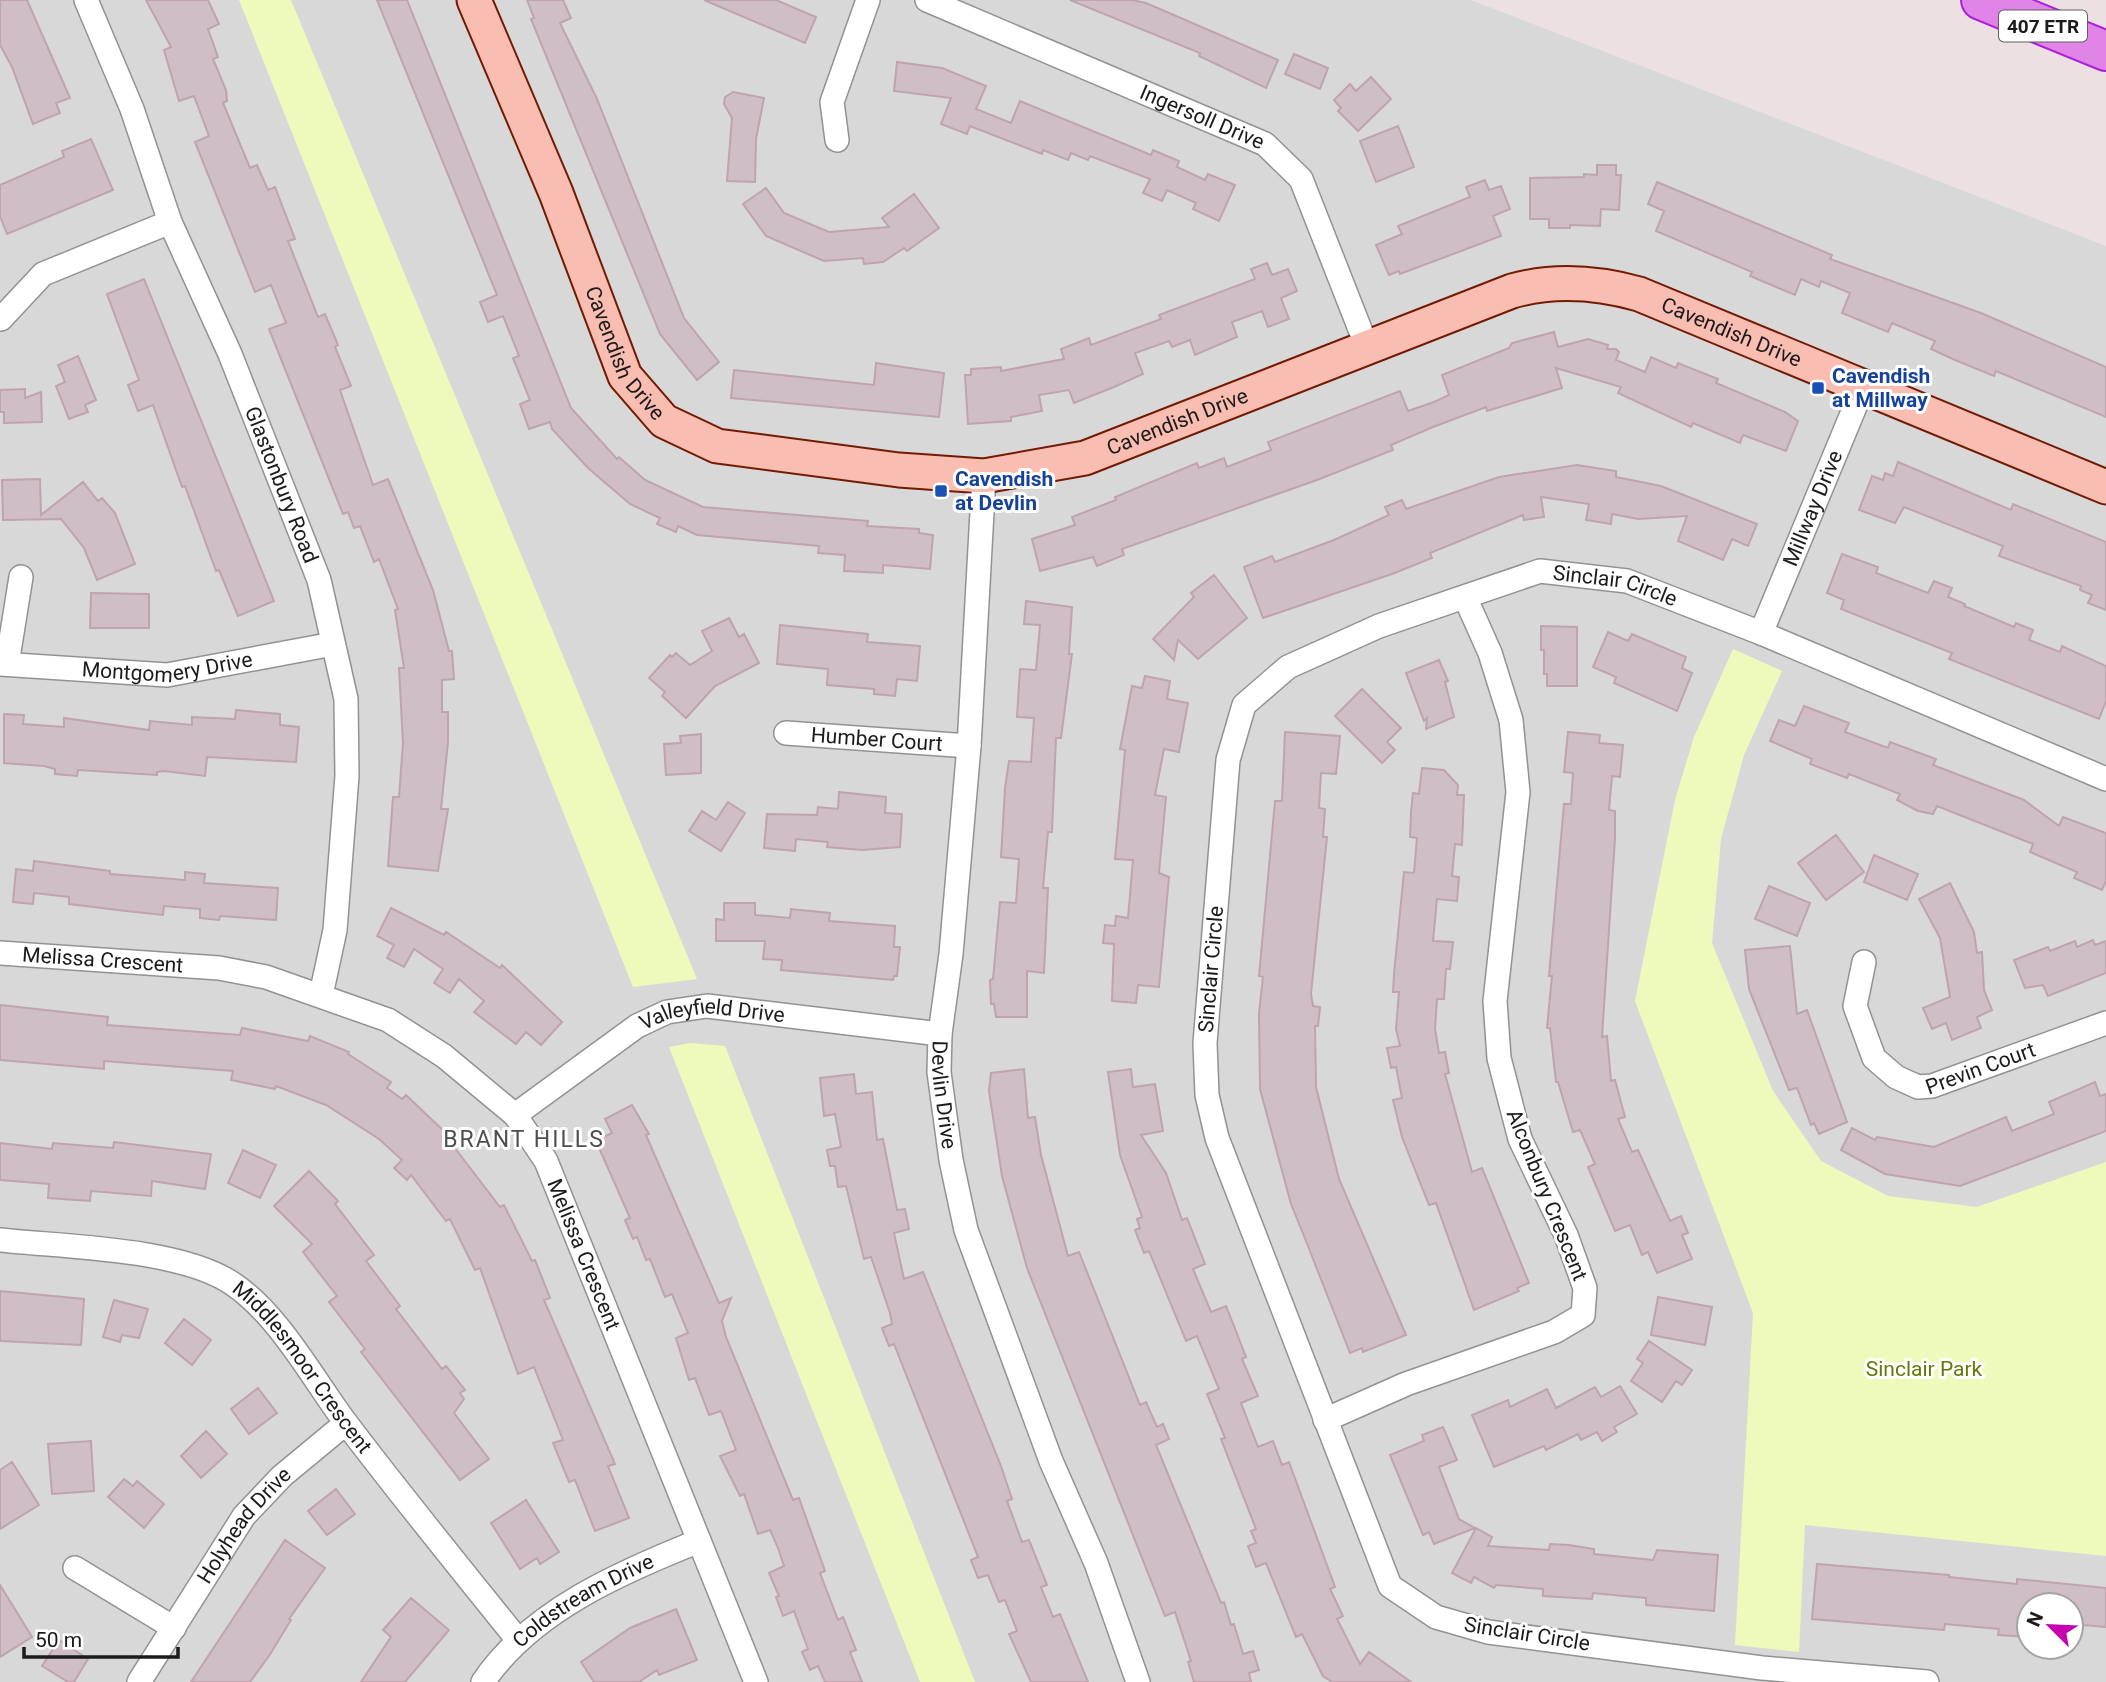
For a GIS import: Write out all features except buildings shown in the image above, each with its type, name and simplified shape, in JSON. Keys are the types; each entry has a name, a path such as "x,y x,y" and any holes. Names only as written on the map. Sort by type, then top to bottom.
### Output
{"highway":[{"name":"407 ETR","path":"1981,0 2106,51"}],"street":[{"name":"Glastonbury Road","path":"86,0 132,109 170,222 230,354 319,580 346,699 347,776 335,930 321,995"},
{"name":"Cavendish Drive","path":"474,0 556,193 625,376 664,421 717,446 810,460 984,476 1085,458 1512,291 1542,283 1590,284 1639,294 2106,487"},
{"path":"837,140 832,102 868,0"},
{"name":"Ingersoll Drive","path":"928,0 1265,144 1301,179 1367,347"},
{"path":"1,320 43,274 170,222"},
{"name":"Millway Drive","path":"1761,634 1864,385"},
{"name":"Devlin Drive","path":"984,476 969,746 951,954 940,1034 942,1097 951,1160 966,1230 1051,1461 1097,1563 1138,1682"},
{"name":"Sinclair Circle","path":"1927,1682 1761,1675 1531,1639 1436,1617 1391,1586 1217,1138 1207,1095 1205,1043 1228,760 1244,705 1288,667 1379,626 1540,571 1627,581 1761,634 2106,779"},
{"path":"3,664 21,577"},
{"name":"Alconbury Crescent","path":"1325,1420 1406,1384 1554,1332 1583,1315 1585,1288 1566,1235 1520,1139 1499,1058 1495,1001 1518,792 1511,720 1490,653 1465,597"},
{"name":"Montgomery Drive","path":"3,664 167,676 333,644"},
{"name":"Humber Court","path":"786,733 969,746"},
{"name":"Melissa Crescent","path":"0,953 219,968 266,977 388,1020 444,1056 515,1115 546,1161 756,1682"},
{"name":"Previn Court","path":"1864,962 1855,1006 1874,1058 1896,1077 1918,1087 1932,1086 2106,1023"},
{"name":"Valleyfield Drive","path":"515,1115 636,1026 667,1012 707,1006 940,1034"},
{"name":"Middlesmoor Crescent","path":"0,1240 158,1257 198,1268 233,1284 287,1340 345,1423 518,1640"},
{"name":"Holyhead Drive","path":"139,1682 244,1517 282,1476 345,1423"},
{"name":"Coldstream Drive","path":"483,1682 518,1640 600,1587 699,1541"},
{"path":"75,1568 174,1628"}],"shaded area":[{"path":"0,0 1471,0 2106,246 2106,1682 0,1682"}],"green space":[{"path":"239,0 291,0 697,979 633,987"},
{"name":"Sinclair Park","path":"1733,649 1782,671 1744,755 1721,839 1712,943 1773,1091 1821,1161 1888,1196 1977,1207 2106,1162 2106,1556 1805,1525 1799,1652 1735,1645 1753,1313 1635,1001 1675,800 1694,737"},
{"path":"690,1043 725,1046 975,1682 920,1682 669,1047"}],"place":[{"name":"Cavendish at Millway","path":"1818,388"},
{"name":"Cavendish at Devlin","path":"941,491"}],"district":[{"name":"BRANT HILLS","path":"524,1139"}]}
